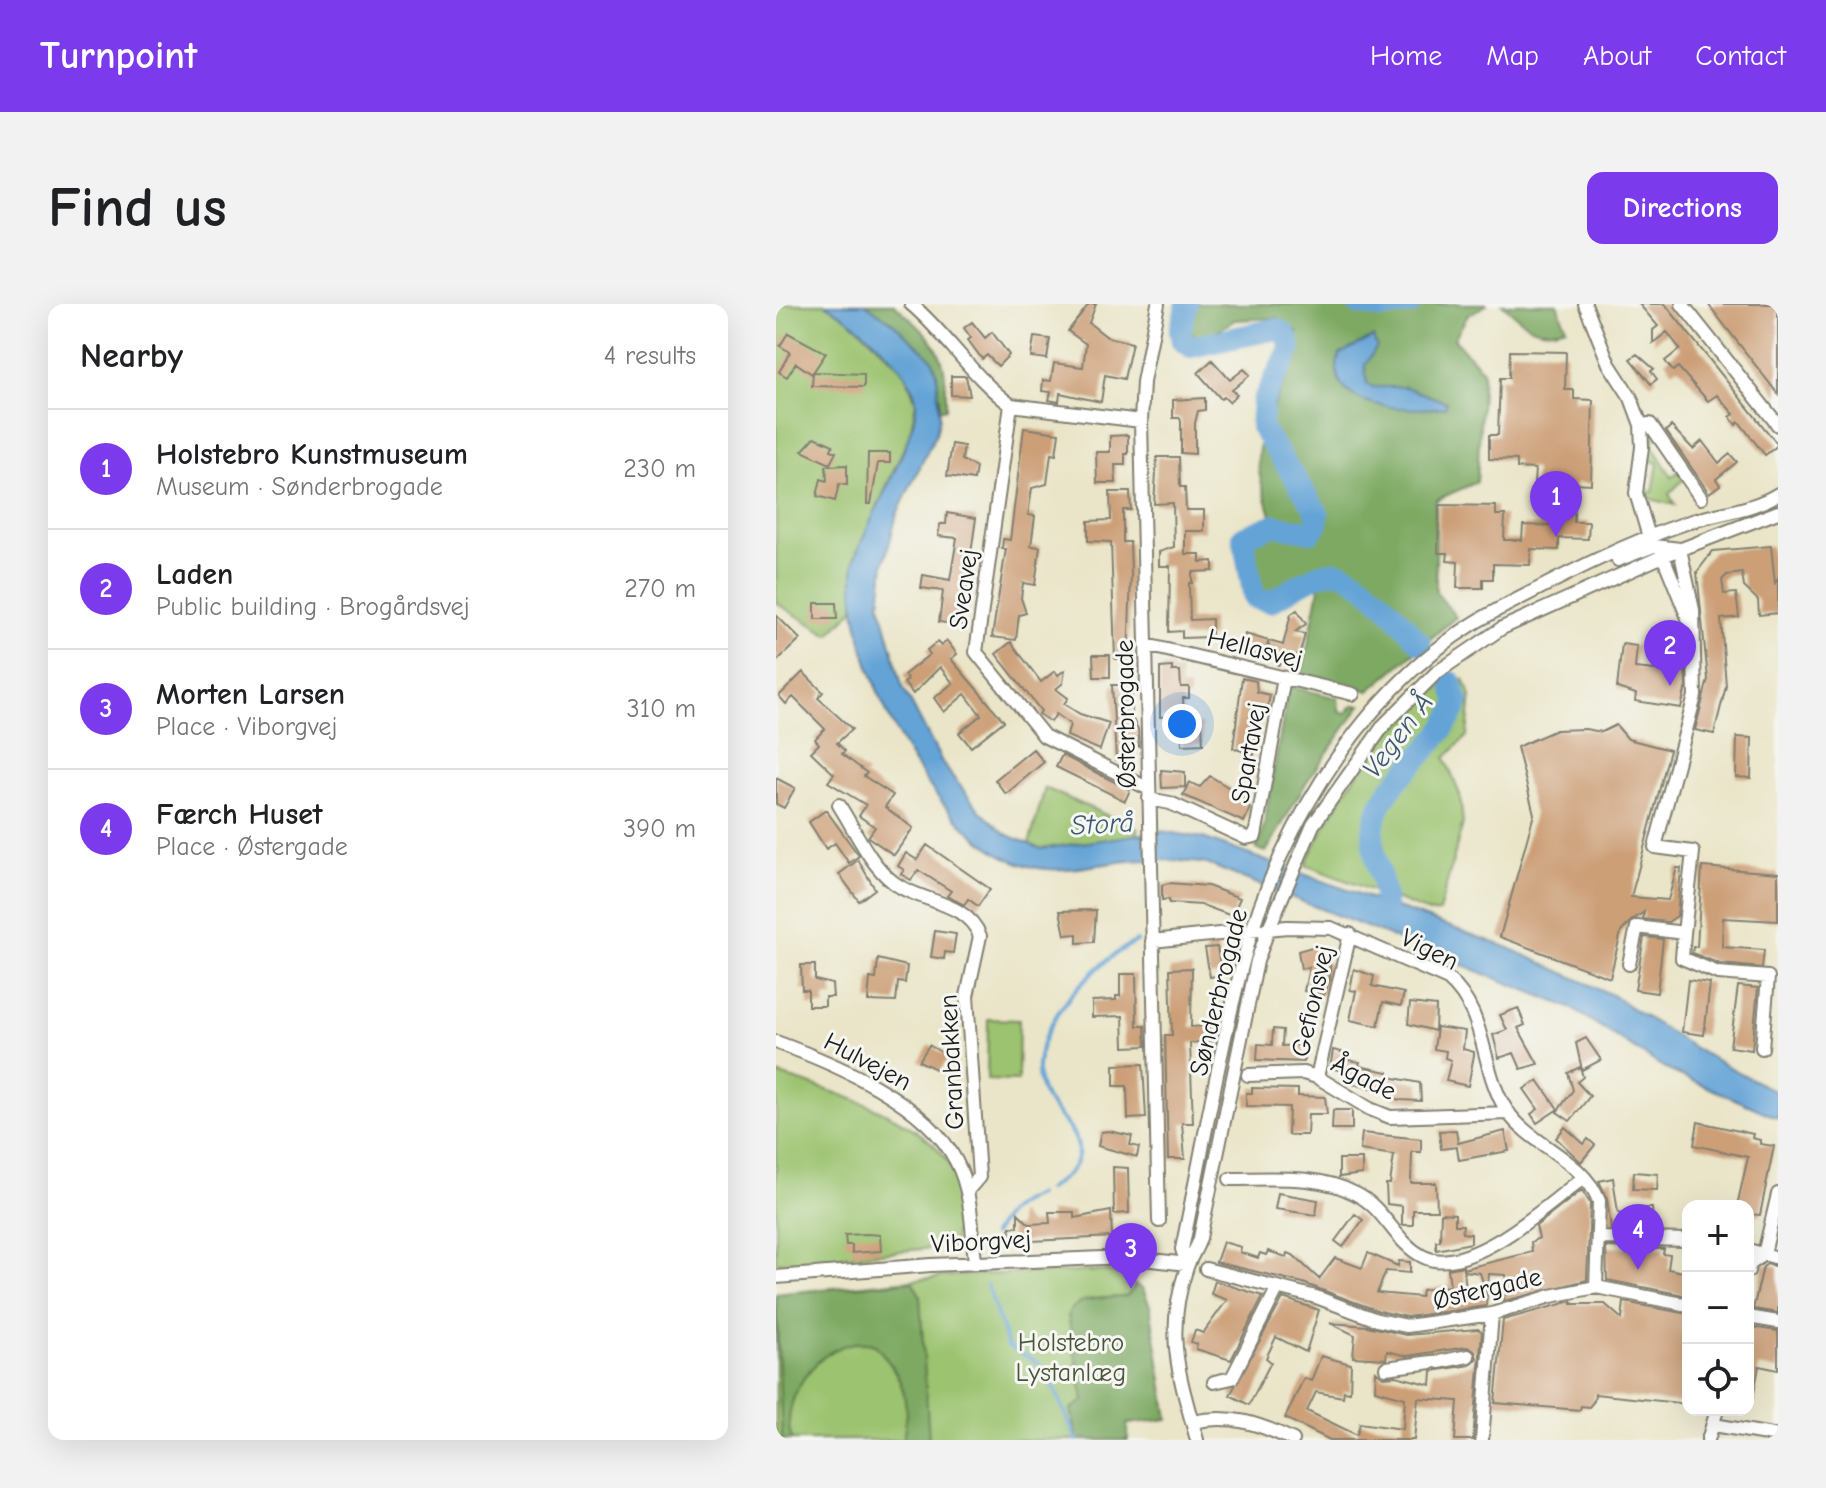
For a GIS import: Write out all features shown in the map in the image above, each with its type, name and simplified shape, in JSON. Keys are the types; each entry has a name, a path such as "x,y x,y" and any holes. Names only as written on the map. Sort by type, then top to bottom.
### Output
{"street":[{"path":"911,304 936,325 998,396 1011,405 1141,421"},
{"name":"Østerbrogade","path":"1158,304 1143,382 1141,421 1159,1221"},
{"path":"1585,304 1609,364 1631,398 1641,425 1642,447 1636,493 1649,537"},
{"path":"1682,304 1778,425"},
{"name":"Sveavej","path":"1011,405 976,652 1044,736 1149,794 1246,838 1255,836"},
{"path":"1641,425 1650,424 1701,498"},
{"name":"Sønderbrogade","path":"1187,1264 1196,1251 1257,961 1305,810 1373,709 1453,638 1551,583 1649,537 1685,523 1755,505 1778,494"},
{"path":"1664,551 1684,532 1755,505"},
{"name":"Sønderbrogade","path":"1187,1264 1182,1249 1253,932 1263,903 1293,850 1384,725 1436,673 1502,628 1664,551 1680,549 1778,512"},
{"path":"1551,583 1654,546 1664,551 1692,629"},
{"path":"1680,549 1687,571 1695,696 1655,847 1693,852 1682,958 1718,973 1768,977 1762,1048"},
{"name":"Hellasvej","path":"1146,645 1353,694"},
{"name":"Spartavej","path":"1255,836 1284,678"},
{"name":"Granbakken","path":"839,805 874,863 894,883 970,918 980,936 967,996 979,1177 967,1191"},
{"path":"1629,964 1637,927 1684,933"},
{"name":"Vigen","path":"1152,941 1268,930 1331,928 1448,979 1463,992 1472,1008 1497,1090 1509,1113 1584,1177"},
{"name":"Gefionsvej","path":"1317,1077 1350,934"},
{"name":"Hulvejen","path":"776,1042 904,1104 938,1133 957,1162 967,1191 975,1263"},
{"name":"Ågade","path":"1248,1075 1303,1073 1317,1077 1370,1109 1390,1117 1410,1119 1509,1113"},
{"path":"1230,1179 1298,1179 1356,1193 1379,1209 1404,1242 1422,1256 1444,1262 1455,1261 1516,1230 1584,1177 1599,1201 1596,1287"},
{"path":"1754,1261 1764,1254 1778,1194"},
{"path":"1599,1238 1682,1240"},
{"path":"1754,1252 1778,1258"},
{"name":"Viborgvej","path":"776,1277 975,1263 1126,1257 1187,1264"},
{"path":"1187,1264 1173,1342 1197,1440"},
{"name":"Østergade","path":"1206,1269 1316,1297 1377,1320 1407,1326 1492,1314 1551,1296 1596,1287 1682,1304"},
{"path":"1214,1382 1232,1378 1277,1289"},
{"path":"1482,1440 1479,1357 1492,1314"},
{"path":"1754,1318 1778,1322"},
{"path":"1386,1368 1479,1357"},
{"path":"1708,1440 1716,1416"},
{"path":"1192,1422 1216,1417 1238,1418 1261,1424 1293,1440"},
{"path":"1714,1425 1778,1436"}],"green space":[{"path":"776,304 825,304 848,318 904,371 916,402 910,434 854,559 854,609 829,635 776,603"},
{"path":"865,304 894,304 930,339 942,360 946,409 940,409 940,397 891,321"},
{"path":"1195,304 1357,304 1380,313 1404,311 1409,304 1488,304 1468,315 1454,339 1483,371 1477,482 1436,500 1436,592 1456,617 1369,691 1302,675 1320,584 1271,595 1259,591 1250,545 1272,520 1258,464 1260,442 1293,359 1297,331 1277,318 1235,320 1202,340 1194,337 1190,330"},
{"path":"1502,304 1557,304 1566,327 1546,331 1538,329"},
{"path":"1648,429 1656,438 1652,445 1672,477 1678,471 1684,479 1669,494 1675,505 1642,497 1643,493 1653,492 1658,463 1647,460"},
{"path":"1454,678 1464,679 1471,696 1467,736 1445,758 1460,795 1463,823 1439,912 1431,913 1305,865 1366,761 1407,714 1429,694"},
{"path":"1292,687 1338,698 1339,711 1346,713 1353,705 1361,705 1306,783 1266,852 1256,849 1264,825 1288,691"},
{"path":"1045,788 1138,829 1137,835 1041,849 1029,844"},
{"path":"988,1019 1019,1020 1018,1081 987,1080"},
{"path":"776,1074 876,1109 924,1137 942,1154 954,1173 959,1191 953,1246 776,1263"},
{"name":"Holstebro Lystanlæg","path":"1104,1271 1119,1274 1132,1282 1150,1306 1168,1419 1127,1424 1128,1440 776,1440 776,1294 960,1275"},
{"path":"912,1281 920,1295 929,1440 903,1440 906,1412 898,1378 875,1345 857,1343 840,1347 810,1370 792,1404 789,1423 792,1440 782,1440 776,1294"},
{"path":"1136,1285 1143,1289 1150,1306 1168,1419 1127,1424 1128,1440 1078,1440 1071,1409 1084,1401 1068,1315 1078,1303 1127,1296"}],"water":[{"path":"825,304 865,304 891,321 932,359 937,372 940,416 936,434 897,514 884,564 880,604 902,685 944,766 981,812 1006,834 1041,849 1161,831 1203,838 1509,948 1610,994 1699,1051 1778,1093 1778,1118 1668,1070 1571,1008 1207,864 1149,860 1068,869 1032,867 996,851 961,823 929,786 901,741 879,694 863,646 854,601 854,561 910,434 916,404 913,390 906,376 881,347"},
{"path":"1373,337 1377,347 1365,365 1367,383 1373,387 1405,387 1446,402 1446,407 1392,407 1356,397 1343,387 1337,373 1340,354"}],"building":[{"path":"1089,304 1096,304 1089,323 1107,337 1132,343 1124,379 1105,375 1101,402 1060,393 1059,402 1049,400 1051,392 1042,391 1043,380 1051,381 1054,363 1083,367 1086,344 1068,331"},
{"path":"1639,304 1665,304 1778,445 1765,455 1739,422 1736,425 1730,417 1734,414 1717,395 1708,401 1678,367 1673,371 1665,361 1680,349 1667,332 1653,343 1653,330 1658,326"},
{"path":"1708,304 1778,304 1778,394"},
{"path":"972,322 985,338 992,332 1009,355 998,366 987,355 982,359 968,340 971,338 964,328"},
{"path":"788,333 826,353 812,374 796,363 787,377 779,372 790,352 780,346"},
{"path":"1034,337 1050,339 1047,359 1031,357"},
{"path":"1510,351 1566,352 1565,390 1574,390 1574,399 1593,400 1591,484 1575,483 1574,522 1589,522 1588,539 1559,538 1559,550 1531,549 1530,565 1493,564 1493,579 1483,579 1483,588 1457,588 1458,562 1447,561 1448,553 1438,553 1439,505 1496,506 1496,515 1505,515 1504,540 1522,540 1523,525 1550,526 1551,483 1534,483 1535,469 1517,468 1517,460 1489,459 1489,435 1498,435 1500,378 1509,378"},
{"path":"1637,354 1654,369 1651,371 1657,379 1651,384 1630,359"},
{"path":"1212,360 1230,380 1244,369 1250,375 1232,390 1237,395 1229,402 1224,397 1221,399 1198,373"},
{"path":"813,372 864,374 864,387 812,386"},
{"path":"951,376 966,376 970,396 951,395"},
{"path":"1205,398 1205,410 1198,411 1195,423 1195,454 1181,453 1181,422 1180,418 1173,418 1173,400"},
{"path":"1671,426 1693,449 1702,441 1719,463 1730,454 1737,462 1716,479 1720,485 1709,493 1666,431"},
{"path":"1024,428 1059,433 1056,455 1051,454 1047,484 1032,488 1028,515 1035,516 1031,546 1040,547 1035,585 1023,583 1021,598 1026,613 1019,615 1016,640 992,637 1006,549 1002,549 1003,539 1010,540"},
{"path":"1128,435 1125,465 1115,465 1116,483 1097,483 1096,452 1110,452 1110,436"},
{"path":"815,437 833,445 831,450 836,452 830,464 802,451"},
{"path":"952,444 964,446 962,460 976,467 974,480 947,476"},
{"path":"868,453 890,453 890,463 878,463 871,504 867,504"},
{"path":"1157,457 1179,457 1180,487 1185,487 1186,510 1204,510 1204,531 1185,531 1185,554 1200,554 1200,562 1213,561 1213,571 1192,572 1192,583 1189,583 1190,620 1212,619 1212,637 1182,638 1182,631 1169,632 1170,566 1159,566 1159,552 1174,547 1173,503 1154,504"},
{"path":"847,465 847,485 839,484 835,501 817,496 821,479 827,481 826,466"},
{"path":"1110,492 1130,492 1131,510 1123,510 1123,542 1130,542 1128,659 1115,659 1111,542 1088,541 1088,521 1111,520"},
{"path":"947,513 976,518 961,625 939,622 943,591 921,588 923,575 950,580 957,538 938,536 940,524 946,524"},
{"path":"1771,546 1775,583 1778,579 1778,613 1759,615 1758,600 1744,587 1742,573 1727,575 1722,580 1724,594 1736,593 1739,617 1721,619 1726,686 1714,734 1695,730 1708,679 1697,572 1713,551"},
{"path":"815,603 836,603 837,619 815,619"},
{"path":"1297,610 1306,624 1295,632 1305,634 1300,653 1278,665 1268,643 1264,658 1241,649 1245,634 1283,645 1291,614"},
{"path":"776,615 800,639 776,662"},
{"path":"947,641 957,654 951,659 1004,721 971,747 959,733 981,715 965,694 944,712 934,698 953,683 940,667 913,694 904,683 908,680 904,675 930,654 927,650 937,642 941,646"},
{"path":"1011,642 1041,682 1055,671 1058,675 1065,670 1063,683 1056,689 1068,698 1064,704 1080,714 1109,723 1100,750 1067,736 1070,724 1056,714 1051,722 1039,714 1041,711 996,654"},
{"path":"1622,644 1637,646 1635,668 1655,670 1657,656 1685,657 1686,686 1681,708 1635,701 1636,694 1617,688"},
{"path":"1093,655 1110,655 1110,677 1094,677"},
{"path":"1172,667 1172,671 1180,671 1181,687 1189,687 1189,698 1183,698 1184,716 1160,717 1160,668"},
{"path":"803,672 823,692 818,698 852,729 837,743 845,751 842,754 867,773 864,776 893,795 885,807 913,828 894,855 868,837 875,827 859,816 866,805 828,782 834,774 811,752 819,744 815,739 825,729 793,697 786,704 779,696"},
{"path":"1242,678 1256,681 1257,692 1270,695 1267,711 1261,710 1254,755 1233,748"},
{"path":"1112,685 1122,685 1122,692 1132,692 1132,718 1138,729 1139,746 1130,747 1130,759 1116,760"},
{"path":"1181,723 1202,724 1203,744 1182,745"},
{"path":"1616,725 1628,739 1670,750 1631,897 1668,900 1677,868 1681,868 1677,916 1668,922 1643,919 1644,912 1631,921 1621,932 1610,978 1500,937 1534,814 1517,747 1556,730 1602,732"},
{"path":"1737,737 1752,738 1751,778 1736,777"},
{"path":"1033,749 1044,762 1006,794 995,780"},
{"path":"1062,755 1130,790 1125,801 1056,767"},
{"path":"1161,770 1185,772 1185,787 1162,788"},
{"path":"1210,776 1246,798 1243,804 1250,808 1244,822 1183,795 1189,782 1200,787"},
{"path":"776,778 795,788 784,808 776,804"},
{"path":"826,810 859,856 849,863 835,843 826,849 809,822"},
{"path":"927,845 990,889 978,906 968,899 964,905 947,896 951,891 918,870 911,880 901,874 904,870 898,866 906,853 917,860"},
{"path":"858,860 875,889 859,901 839,874"},
{"path":"1702,867 1778,873 1778,921 1723,918 1722,947 1764,950 1762,968 1720,964 1692,953 1693,947 1697,947"},
{"path":"1162,885 1208,886 1240,898 1232,916 1202,905 1169,903 1169,899 1162,900"},
{"path":"1096,910 1094,942 1077,943 1077,934 1065,935 1060,911"},
{"path":"935,931 956,934 953,953 945,952 944,959 931,957"},
{"path":"1644,937 1663,939 1657,993 1635,990"},
{"path":"1319,945 1323,962 1330,963 1330,979 1324,995 1304,991 1309,967 1301,969 1298,951"},
{"path":"1217,947 1222,975 1210,977 1205,948"},
{"path":"878,959 907,966 905,983 898,982 896,1002 868,1001 870,978 876,979"},
{"path":"801,965 815,965 815,980 832,984 833,997 825,997 825,1006 808,1006 808,990 802,990"},
{"path":"1192,968 1191,1027 1208,1026 1213,1041 1190,1043 1193,1123 1182,1123 1185,1159 1168,1159 1165,1035 1172,1035 1170,969"},
{"path":"1354,969 1374,976 1372,986 1404,993 1401,1006 1383,1002 1378,1026 1350,1020 1356,991 1350,990"},
{"path":"1120,974 1136,974 1137,1026 1145,1026 1146,1046 1124,1047 1123,1016 1092,1017 1092,1001 1116,1000 1116,996 1120,996"},
{"path":"1688,980 1710,983 1704,1035 1682,1032"},
{"path":"1738,986 1758,988 1752,1050 1730,1047"},
{"path":"1410,1003 1436,1006 1435,1031 1408,1024"},
{"path":"1518,1008 1525,1025 1518,1028 1538,1064 1521,1069 1514,1053 1499,1058 1493,1035 1507,1030 1500,1015"},
{"path":"1437,1027 1465,1031 1463,1049 1474,1052 1468,1086 1446,1081 1451,1060 1445,1058 1446,1051 1434,1049"},
{"path":"1273,1029 1283,1030 1282,1046 1304,1045 1304,1062 1257,1060 1258,1044 1272,1045"},
{"path":"1586,1038 1601,1060 1582,1070 1576,1043"},
{"path":"929,1045 949,1057 940,1071 919,1061"},
{"path":"1333,1050 1350,1054 1348,1060 1360,1062 1359,1066 1420,1083 1421,1101 1399,1100 1386,1094 1386,1091 1346,1080 1348,1072 1330,1068"},
{"path":"1143,1064 1146,1118 1128,1119 1127,1086 1114,1086 1114,1065"},
{"path":"1580,1067 1583,1077 1577,1082 1590,1096 1570,1121 1557,1112 1573,1090 1568,1073"},
{"path":"1538,1080 1558,1109 1537,1123 1531,1114 1538,1109 1524,1089"},
{"path":"1252,1088 1298,1089 1298,1096 1325,1097 1327,1114 1308,1114 1307,1135 1288,1135 1289,1107 1246,1106 1246,1093 1252,1093"},
{"path":"1333,1110 1352,1110 1352,1129 1332,1129"},
{"path":"1698,1122 1753,1134 1752,1138 1760,1140 1760,1144 1774,1146 1760,1215 1754,1214 1754,1200 1738,1200 1748,1157 1694,1145"},
{"path":"1565,1127 1584,1144 1588,1139 1595,1145 1581,1162 1556,1138"},
{"path":"1456,1130 1458,1143 1505,1131 1509,1151 1459,1160 1457,1147 1441,1149 1439,1131"},
{"path":"1101,1132 1132,1136 1130,1145 1139,1147 1137,1157 1098,1146"},
{"path":"1362,1133 1421,1139 1421,1152 1412,1152 1411,1183 1436,1183 1437,1210 1413,1210 1413,1225 1402,1225 1402,1206 1387,1204 1386,1184 1390,1184 1394,1155 1360,1150"},
{"path":"1339,1159 1362,1159 1362,1174 1339,1177"},
{"path":"1113,1167 1128,1168 1129,1213 1114,1214"},
{"path":"1634,1172 1658,1174 1657,1190 1633,1189"},
{"path":"1613,1178 1618,1213 1623,1214 1627,1230 1611,1229 1607,1198 1599,1181"},
{"path":"1582,1190 1590,1203 1587,1280 1504,1301 1506,1275 1489,1274 1486,1306 1407,1317 1379,1311 1303,1283 1216,1262 1223,1242 1241,1247 1240,1252 1258,1258 1260,1253 1266,1255 1268,1251 1286,1257 1287,1253 1293,1255 1319,1279 1335,1258 1362,1268 1368,1253 1398,1266 1399,1261 1410,1262 1410,1273 1386,1271 1377,1293 1421,1297 1422,1290 1450,1286 1448,1269 1463,1266 1463,1269 1532,1252 1531,1242 1539,1238 1536,1226","holes":["1464,1271 1480,1273 1486,1292 1467,1297"]},
{"path":"1278,1193 1318,1200 1316,1215 1275,1209"},
{"path":"1637,1208 1652,1208 1654,1230 1631,1230 1631,1214 1637,1214"},
{"path":"1111,1211 1112,1237 1011,1242 1010,1227 1018,1227 1018,1213 1029,1224 1050,1223 1049,1212 1074,1212 1074,1218"},
{"path":"1441,1213 1455,1214 1455,1225 1463,1225 1462,1233 1471,1234 1471,1243 1436,1250 1436,1241 1440,1241"},
{"path":"1355,1214 1363,1220 1343,1247 1335,1241"},
{"path":"845,1235 880,1235 881,1251 852,1253 852,1245 846,1245"},
{"path":"1606,1247 1664,1249 1663,1254 1670,1255 1668,1269 1682,1272 1682,1295 1607,1280"},
{"path":"1767,1264 1778,1267 1778,1313 1754,1309 1763,1267"},
{"path":"1215,1281 1263,1296 1231,1360 1196,1349 1197,1344 1191,1342 1195,1330 1203,1333 1227,1300 1211,1294"},
{"path":"1283,1298 1319,1310 1306,1352 1276,1337 1266,1358 1271,1362 1249,1405 1230,1395"},
{"path":"1572,1301 1572,1304 1605,1304 1622,1319 1624,1302 1682,1313 1682,1403 1595,1394 1589,1407 1581,1406 1580,1410 1495,1403 1503,1320"},
{"path":"1330,1323 1367,1326 1406,1335 1478,1329 1482,1332 1473,1440 1455,1440 1458,1401 1418,1398 1414,1440 1330,1440 1285,1418 1304,1378 1311,1381 1321,1356 1351,1364 1350,1392 1344,1391 1343,1397 1316,1392 1307,1411 1357,1435 1360,1423 1403,1429 1405,1398 1375,1390 1376,1371 1383,1377 1396,1376 1431,1385 1432,1371 1470,1365 1477,1358 1475,1351 1467,1347 1407,1356 1387,1351 1386,1359 1353,1357 1355,1335"},
{"path":"1754,1328 1778,1331 1778,1370 1759,1366 1754,1393"}],"waterway":[{"name":"Vegen Å","path":"1187,304 1180,331 1182,341 1191,347 1276,329 1285,334 1289,341 1290,349 1263,401 1261,427 1318,513 1317,524 1311,532 1273,525 1243,537 1254,598 1270,602 1316,576 1342,573 1379,599 1421,644"},
{"name":"Vegen Å","path":"1358,304 1380,308 1411,304"},
{"name":"Vegen Å","path":"1383,916 1385,895 1374,849 1374,825 1379,808 1389,792 1450,719 1458,702 1451,682"},
{"path":"1047,1190 1073,1168 1078,1148 1072,1133 1042,1091 1038,1070 1041,1048 1064,1004 1081,984 1100,966 1137,941"},
{"path":"993,1235 1011,1210 1037,1195"},
{"path":"987,1285 1008,1346 1037,1362 1047,1372 1077,1440"}],"place":[{"name":"Holstebro Kunstmuseum","path":"1556,537"},
{"name":"Laden","path":"1670,686"},
{"name":"Færch Huset","path":"1638,1270"},
{"name":"Morten Larsen","path":"1131,1289"}],"water label":[{"name":"Storå","path":"1102,823"}]}
